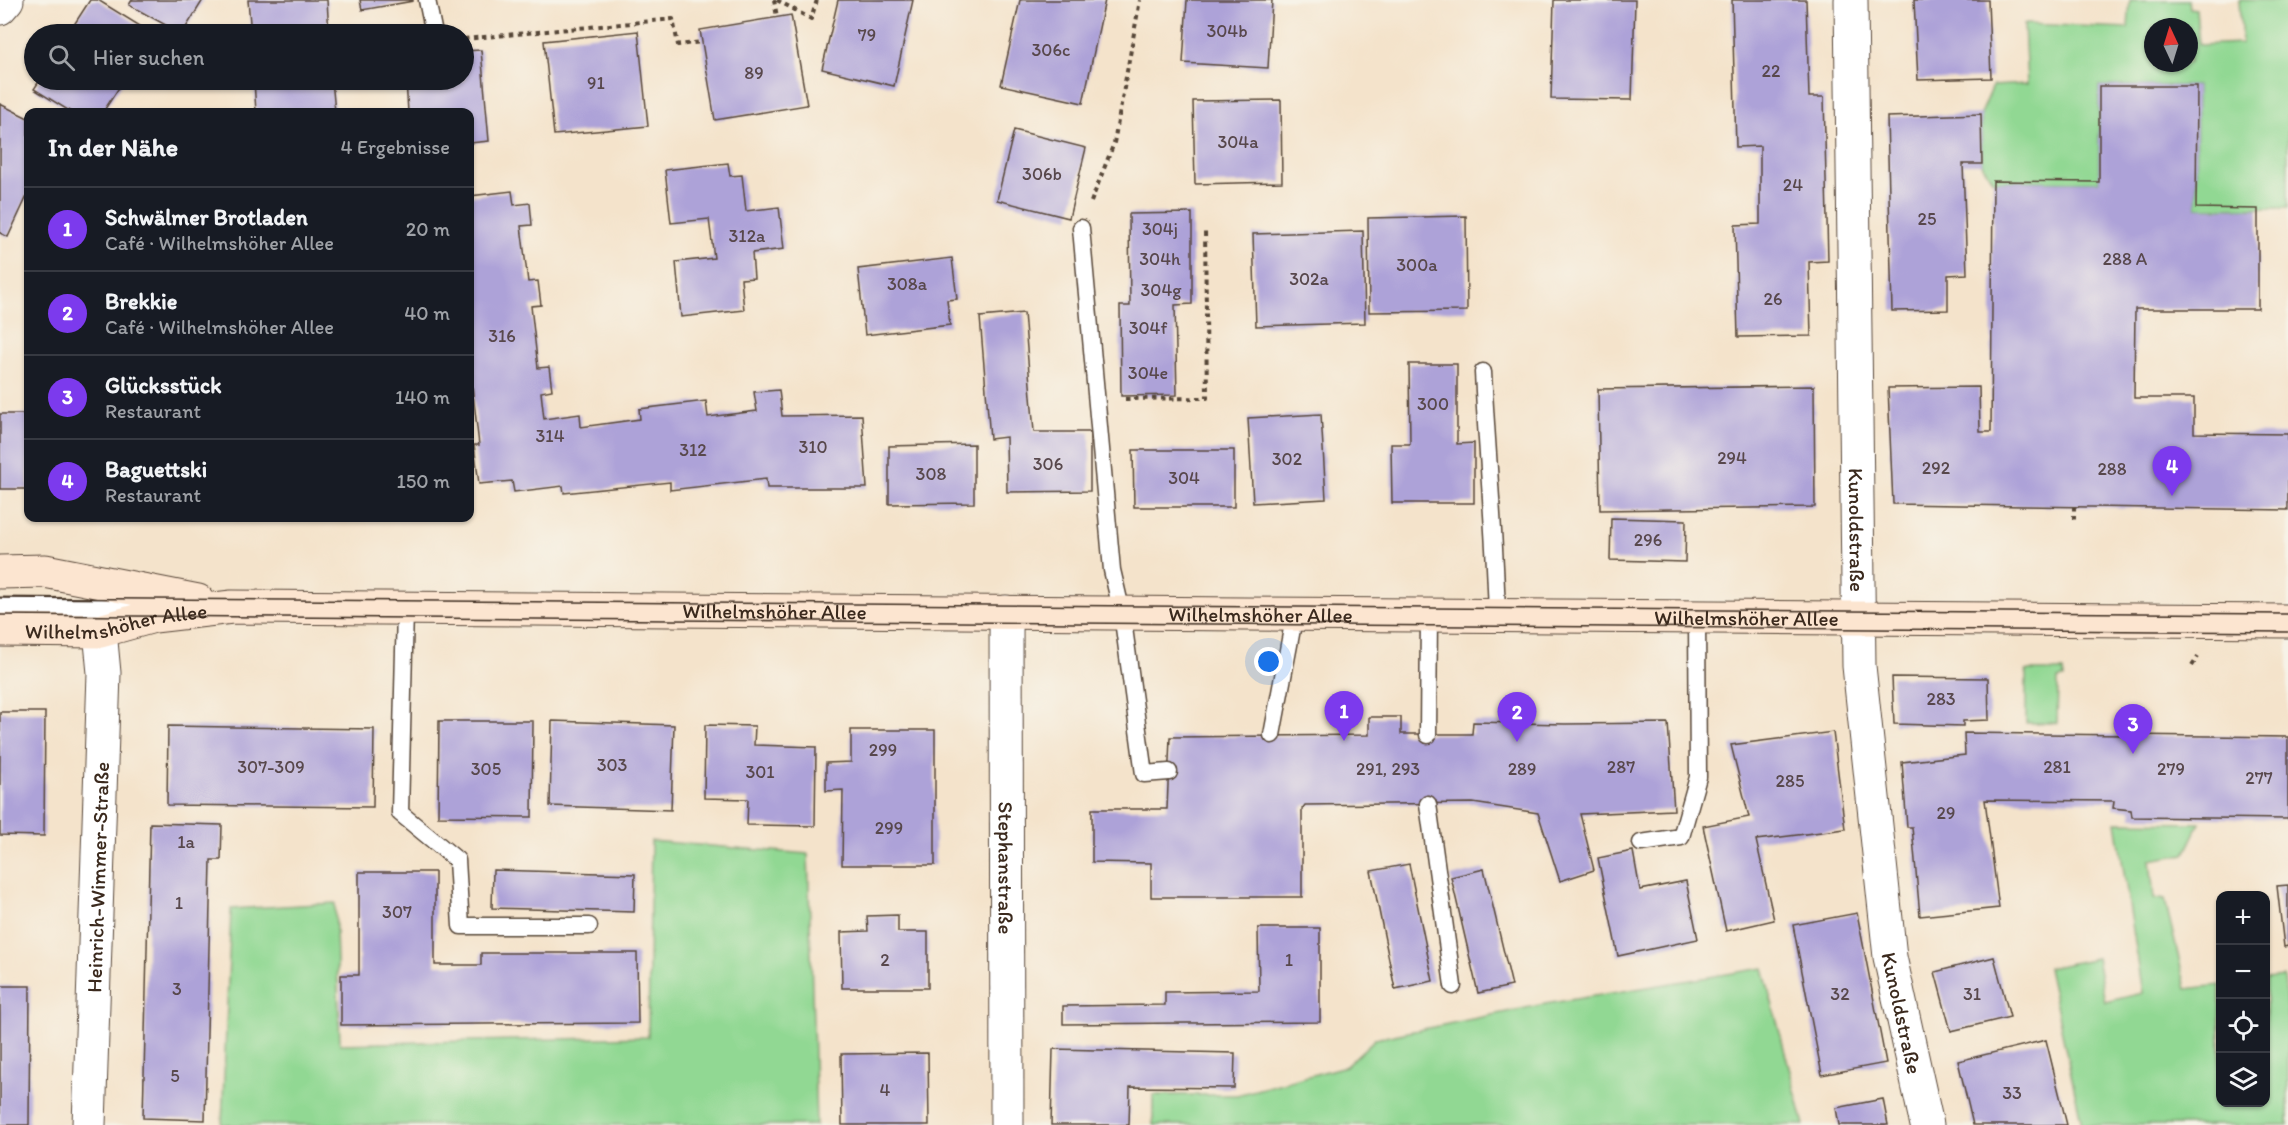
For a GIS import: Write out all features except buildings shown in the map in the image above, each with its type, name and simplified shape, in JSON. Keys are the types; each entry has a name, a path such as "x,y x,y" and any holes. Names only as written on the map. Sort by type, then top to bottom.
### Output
{"main road":[{"name":"Wilhelmshöher Allee","path":"0,572 45,572 232,607"},
{"name":"Wilhelmshöher Allee","path":"0,630 100,631 154,616 232,607 405,610 1295,613 1497,617 1859,617 2288,621"}],"street":[{"path":"0,8 7,0"},
{"name":"Kunoldstraße","path":"1851,0 1859,666 1890,957 1927,1125"},
{"name":"Stephanstraße","path":"1006,612 1007,1125"},
{"name":"Heinrich-Wimmer-Straße","path":"89,1125 104,673 100,631"}],"lane":[{"path":"428,0 432,24"},
{"path":"1081,228 1112,570 1122,613 1144,774 1169,772"},
{"path":"1483,372 1486,445 1496,556 1497,617"},
{"path":"0,606 232,607"},
{"path":"405,610 400,813 457,860 461,926 589,926"},
{"path":"1272,735 1295,613"},
{"path":"1428,735 1429,615"},
{"path":"1641,843 1681,837 1698,777 1697,617"},
{"path":"1428,804 1453,986"}],"path":[{"path":"775,0 811,18 817,0"},
{"path":"775,0 777,17"},
{"path":"1081,228 1114,143 1140,0"},
{"path":"474,38 673,20 678,45 702,42"},
{"path":"1097,399 1207,398 1205,228"},
{"path":"2074,506 2074,523"}],"green space":[{"path":"2130,0 2189,0 2190,8 2196,9 2197,18 2144,18 2144,72 2198,72 2198,33 2199,45 2242,43 2239,0 2288,0 2288,208 2196,208 2197,86 2099,86 2099,182 1993,181 1982,164 1981,114 1993,86 2027,84 2024,24 2128,28"},
{"path":"2026,671 2063,671 2064,678 2058,679 2057,723 2026,723"},
{"path":"2116,822 2200,823 2185,854 2150,860 2154,898 2165,900 2186,989 2216,985 2216,1107 2270,1107 2270,979 2284,977 2288,1023 2288,1125 2082,1125 2048,968 2097,958 2105,1002 2143,993"},
{"path":"651,841 808,854 816,1125 222,1125 231,909 335,903 340,1044 648,1037"},
{"path":"1763,968 1804,1125 1153,1125 1153,1095 1237,1095 1346,1066 1375,1039 1545,1004"}],"tram line":[{"path":"0,598 2288,614"},
{"path":"0,615 2288,632"}],"place":[{"name":"Baguettski","path":"2172,496"},
{"name":"Schwälmer Brotladen","path":"1344,741"},
{"name":"Brekkie","path":"1517,742"},
{"name":"Glücksstück","path":"2133,754"}]}
